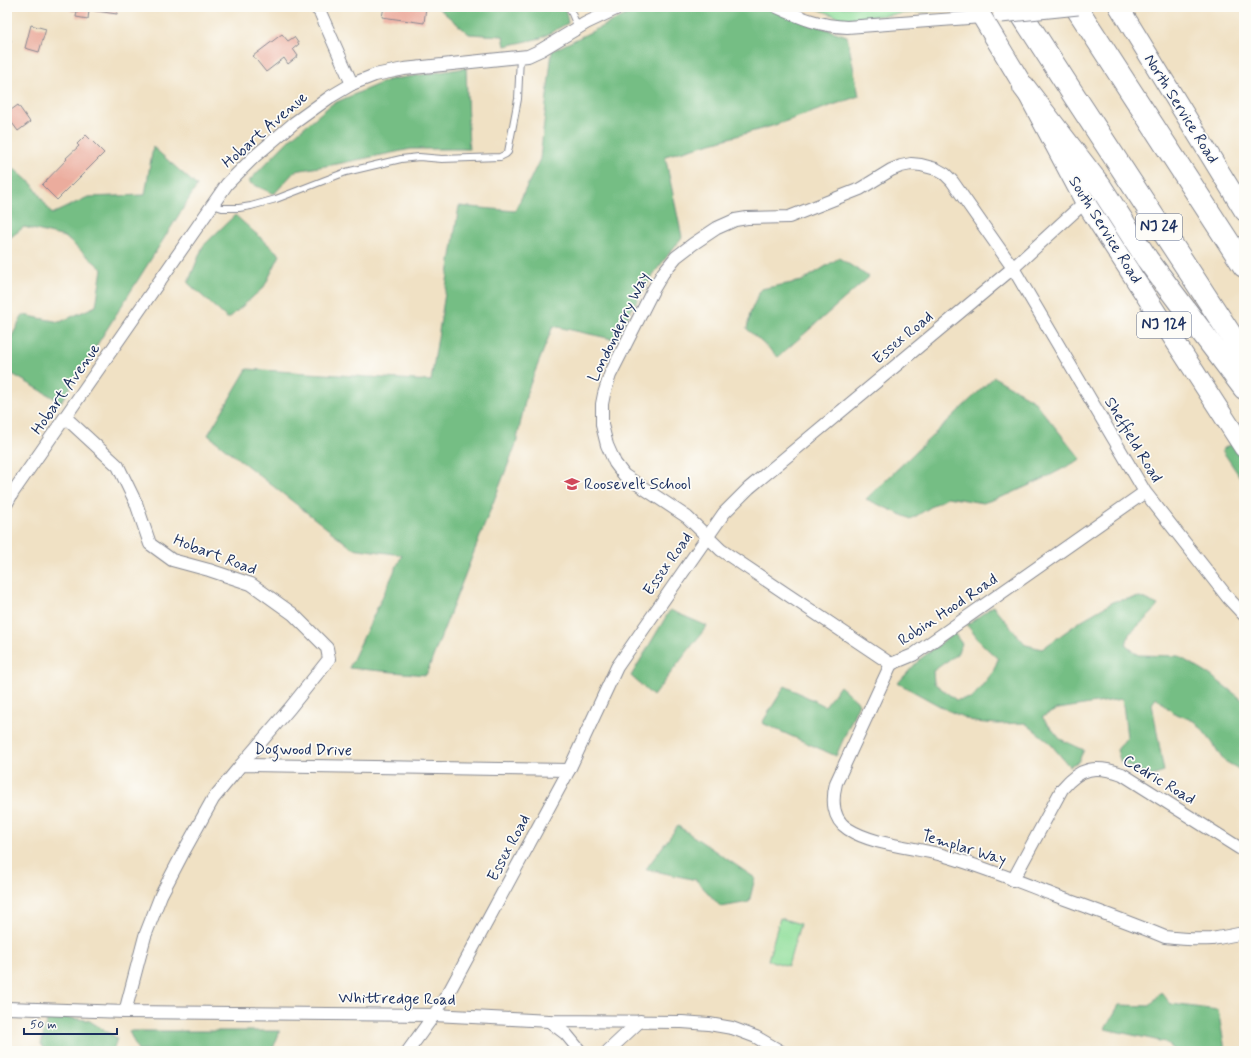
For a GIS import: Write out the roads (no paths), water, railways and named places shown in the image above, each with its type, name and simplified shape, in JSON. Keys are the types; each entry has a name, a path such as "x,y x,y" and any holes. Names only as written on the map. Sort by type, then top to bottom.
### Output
{"highway":[{"name":"NJ 24","path":"1077,7 1244,266"},
{"name":"NJ 24","path":"994,11 1096,130 1244,355"},
{"path":"1024,87 1100,186 1148,259 1244,388"}],"main road":[{"name":"North Service Road","path":"1119,7 1244,211"},
{"name":"South Service Road","path":"994,11 1024,87 1085,202 1244,448"}],"street":[{"path":"315,7 320,12 352,84"},
{"name":"Hobart Avenue","path":"7,504 10,490 66,418 227,184 254,157 294,123 330,97 352,84 375,75 404,69 528,56 578,28 620,7"},
{"path":"777,7 811,22 833,27 847,27 994,11 1077,7"},
{"name":"Londonderry Way","path":"707,536 687,517 620,472 610,454 602,425 604,394 610,375 653,290 663,273 676,257 717,228 734,220 747,218 788,217 860,189 891,170 911,164 936,169 945,174 952,181 1013,268"},
{"name":"Essex Road","path":"408,1051 450,990 569,770 617,667 724,513 749,488 1013,268 1085,202"},
{"name":"Sheffield Road","path":"1013,268 1145,492 1229,599 1244,615"},
{"name":"Hobart Road","path":"66,418 118,466 136,503 150,544 172,560 251,584 292,614 327,648 329,660 241,765"},
{"name":"Robin Hood Road","path":"707,536 722,550 874,654 891,664 913,655 1145,492"},
{"name":"Templar Way","path":"891,664 836,783 834,792 836,813 840,822 848,829 871,839 942,855 1165,937 1197,940 1244,933"},
{"name":"Dogwood Drive","path":"125,1012 145,936 161,895 214,799 241,765 569,770"},
{"name":"Cedric Road","path":"1013,880 1062,788 1076,775 1084,771 1099,768 1108,769 1122,774 1244,851"},
{"name":"Whittredge Road","path":"7,1008 125,1012 434,1015 549,1021 682,1022 709,1024 732,1028 756,1037 780,1051"},
{"path":"549,1021 566,1034 580,1051"},
{"path":"608,1051 640,1021"}],"lane":[{"path":"570,7 578,28"},
{"path":"213,205 222,208 251,206 276,199 346,172 419,157 500,157 508,152 518,99 520,57"}],"place":[{"name":"Roosevelt School","path":"572,484"}]}
